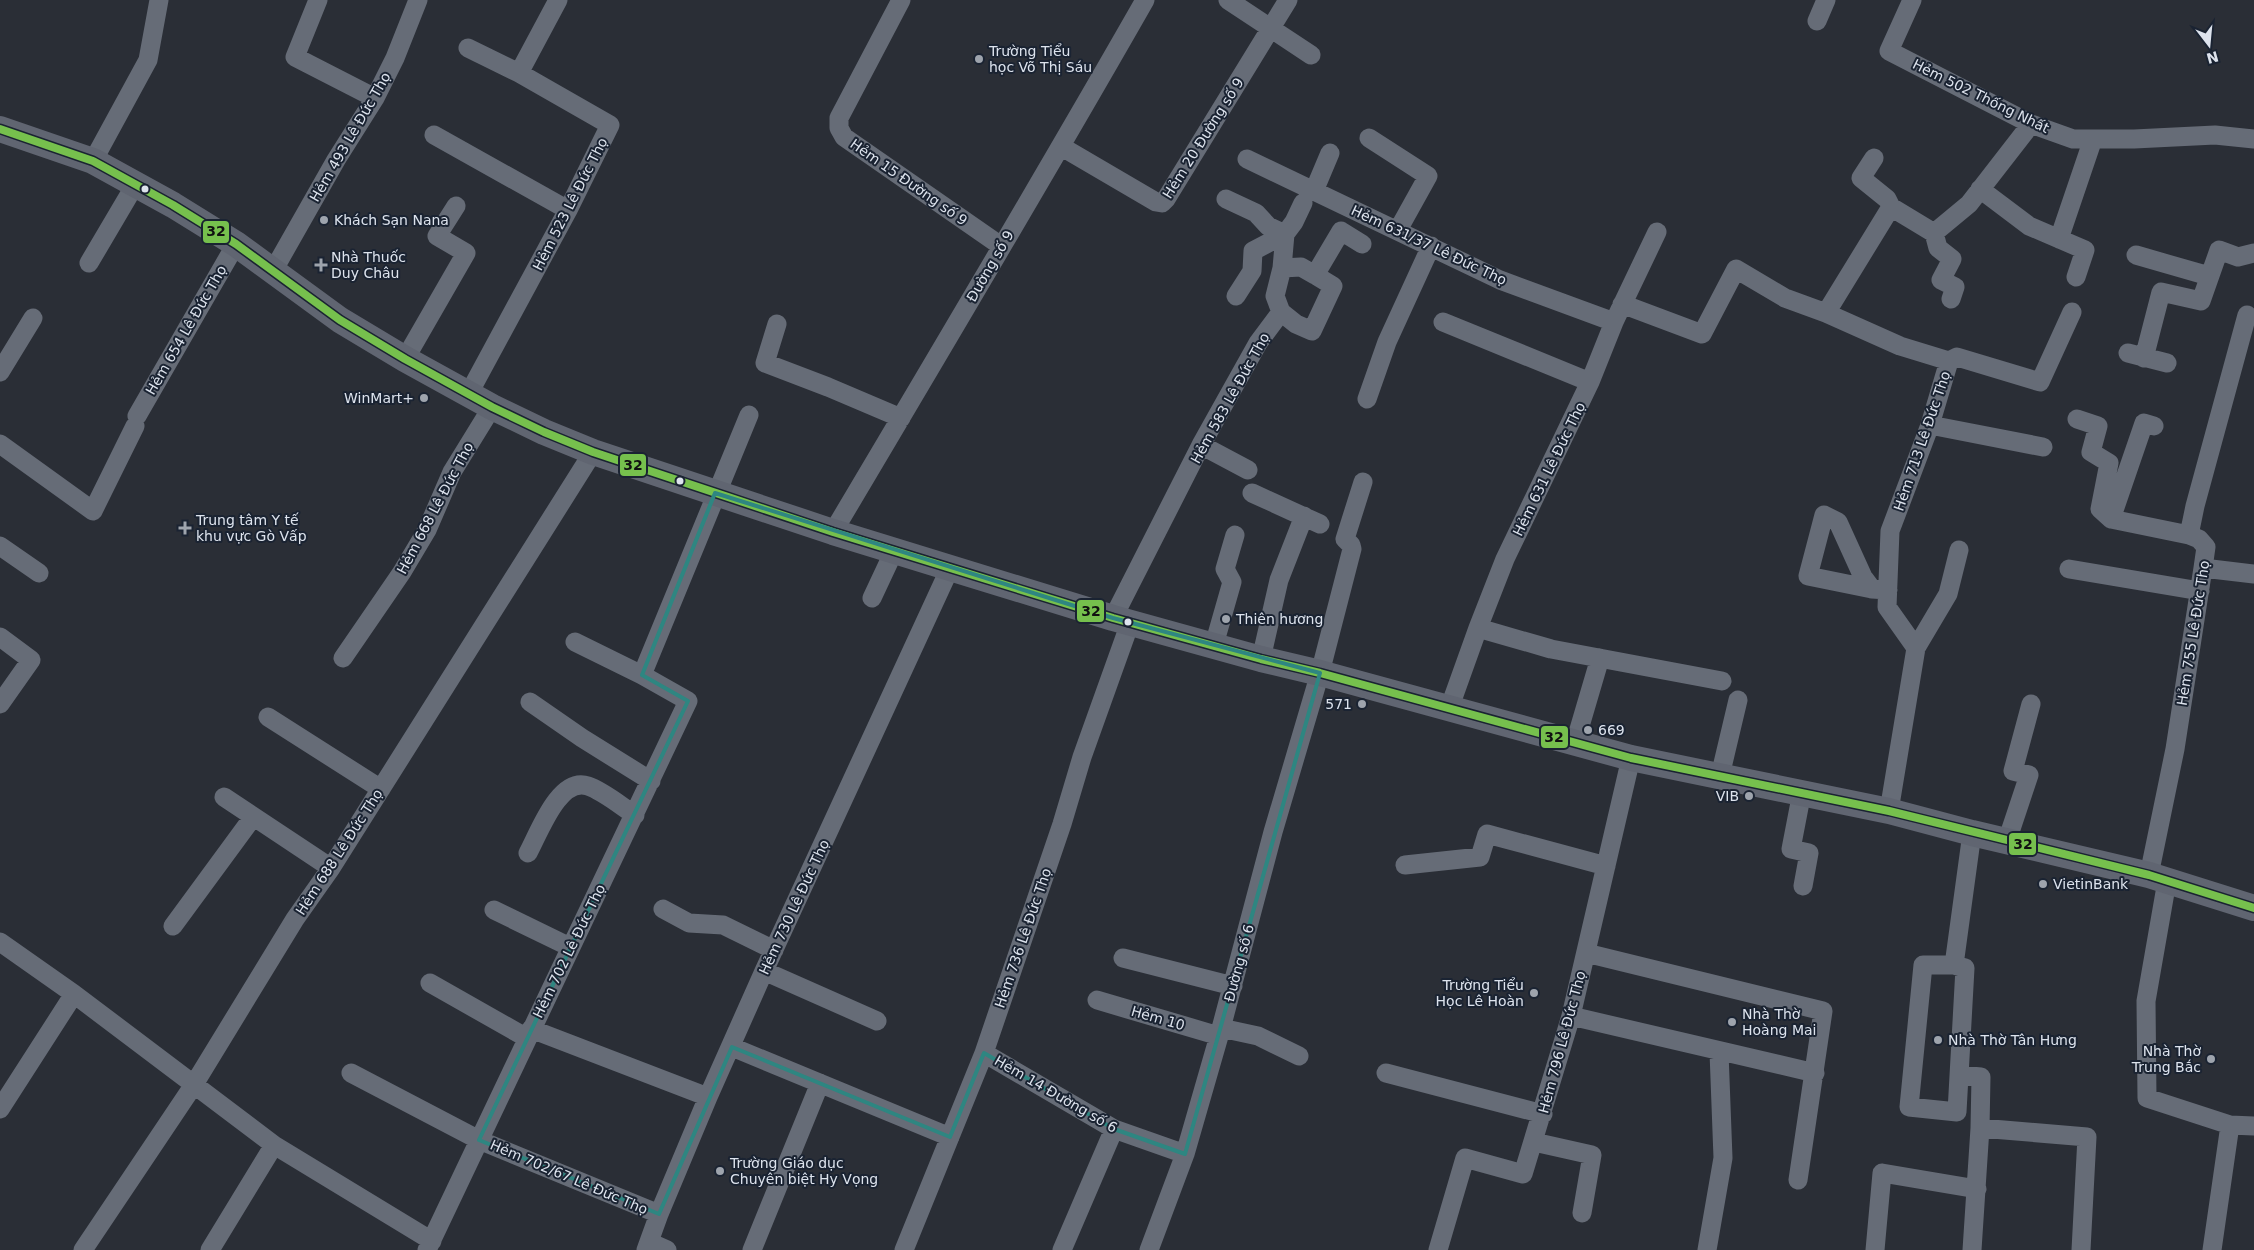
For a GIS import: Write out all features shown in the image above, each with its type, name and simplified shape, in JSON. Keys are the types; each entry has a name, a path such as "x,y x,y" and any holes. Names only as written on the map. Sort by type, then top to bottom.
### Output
{"main road":[{"path":"0,130 93,161 236,244 340,320 405,359 492,407 544,432 593,452 894,551 1122,620 1261,659 1320,672 1632,758 1889,811 2158,878 2254,908"}],"street":[{"path":"93,161 148,60 159,0"},
{"path":"318,0 295,57 375,98"},
{"name":"Hẻm 493 Lê Đức Thọ","path":"273,271 336,160 375,98 395,58 418,0"},
{"path":"468,48 519,74 558,0"},
{"name":"Hẻm 15 Đường số 9","path":"901,0 839,118 839,128 844,137 1001,246"},
{"name":"Đường số 9","path":"833,532 1001,246 1062,147 1145,0"},
{"path":"1228,0 1311,56"},
{"name":"Hẻm 20 Đường số 9","path":"1062,147 1156,202 1162,202 1166,199 1288,0"},
{"path":"1817,21 1826,0"},
{"name":"Hẻm 502 Thống Nhất","path":"1912,0 1889,51 2032,124 2073,139 2134,140 2216,135 2254,139"},
{"name":"Hẻm 523 Lê Đức Thọ","path":"468,395 568,210 610,125 519,74"},
{"path":"1934,233 1969,204 2032,124"},
{"path":"434,135 568,210"},
{"path":"1369,138 1428,176 1398,230"},
{"path":"2060,239 2093,139"},
{"path":"1236,296 1252,271 1253,251 1285,234 1309,197 1330,153"},
{"path":"1874,158 1861,178 1887,199 1891,207 1934,233 1938,248 1952,259 1941,280 1955,287 1951,299"},
{"name":"Hẻm 631/37 Lê Đức Thọ","path":"1247,160 1309,197 1398,230 1500,280 1614,322"},
{"path":"89,263 135,185"},
{"path":"1980,189 2029,226 2085,250 2076,277"},
{"path":"1226,198 1256,214 1268,226 1285,234"},
{"path":"405,359 466,253 437,236 456,206"},
{"path":"1826,313 1891,207"},
{"path":"1315,275 1340,231 1362,244"},
{"name":"Hẻm 631 Lê Đức Thọ","path":"1450,709 1478,628 1505,559 1590,382 1622,304 1657,232"},
{"path":"1282,268 1301,267 1333,286 1312,331 1296,324 1281,312 1275,296 1282,268 1285,234"},
{"name":"Hẻm 654 Lê Đức Thọ","path":"0,444 92,511 136,421 236,244"},
{"path":"1367,399 1387,342 1430,246"},
{"path":"2167,363 2136,356 2161,292 2201,301 2219,250 2238,257 2254,253"},
{"path":"2136,255 2210,276"},
{"name":"Hẻm 713 Lê Đức Thọ","path":"1622,304 1702,334 1736,268 1785,298 1826,313 1900,346 1949,361 1930,425 1890,531 1880,589 1887,607 1916,648"},
{"name":"Hẻm 583 Lê Đức Thọ","path":"1122,620 1201,445 1258,343 1281,312"},
{"path":"1949,361 1957,357 2040,382 2072,312"},
{"path":"2077,419 2098,426 2091,452 2109,463 2100,509 2111,519 2189,535 2195,506 2247,315"},
{"path":"0,372 33,318"},
{"path":"1443,322 1590,382"},
{"path":"777,324 765,363 901,418"},
{"name":"Hẻm 668 Lê Đức Thọ","path":"343,658 402,572 426,530 452,472 492,407"},
{"path":"642,675 715,493 749,415"},
{"path":"2111,519 2144,423 2154,426"},
{"path":"1930,425 2043,447"},
{"path":"1201,445 1248,470"},
{"name":"Hẻm 688 Lê Đức Thọ","path":"83,1250 194,1086 295,919 331,868 593,452"},
{"name":"Đường số 6","path":"1149,1250 1184,1154 1233,986 1273,832 1320,672 1352,549 1345,539 1362,482"},
{"path":"1252,492 1312,520 1280,580 1261,659"},
{"path":"1214,645 1232,582 1225,570 1235,535"},
{"name":"Hẻm 755 Lê Đức Thọ","path":"2189,535 2199,540 2206,547 2175,749 2158,878 2146,1001 2148,1098 2230,1125"},
{"path":"0,546 39,573"},
{"path":"1889,811 1916,648 1948,594 1959,550"},
{"path":"872,598 894,551"},
{"name":"Hẻm 730 Lê Đức Thọ","path":"648,1246 659,1214 708,1097 732,1047 764,971 950,568"},
{"path":"2204,568 2254,574"},
{"path":"2069,569 2200,591"},
{"name":"Hẻm 736 Lê Đức Thọ","path":"904,1250 984,1053 1058,833 1122,620"},
{"path":"1478,628 1551,649 1722,681"},
{"path":"0,636 31,660 0,704"},
{"name":"Hẻm 702 Lê Đức Thọ","path":"430,1246 529,1033 688,701 642,675 575,642"},
{"path":"1575,743 1600,658"},
{"path":"1720,776 1738,700"},
{"path":"530,702 582,738 651,781"},
{"path":"2007,841 2029,775 2013,772 2031,704"},
{"path":"268,718 381,789"},
{"name":"Hẻm 796 Lê Đức Thọ","path":"1438,1250 1465,1158 1523,1174 1543,1114 1571,1016 1632,758"},
{"path":"528,853 556,802 564,791 576,784 588,786 635,815"},
{"path":"1802,792 1791,849 1809,853 1803,886"},
{"path":"224,797 331,868"},
{"path":"173,926 253,816"},
{"path":"1954,965 1972,833"},
{"path":"1405,865 1480,857 1487,834 1606,866"},
{"path":"663,909 689,923 723,925 774,950"},
{"path":"494,910 570,947"},
{"path":"0,942 74,994 274,1145 430,1246"},
{"path":"1586,953 1823,1011 1798,1180"},
{"path":"1123,958 1233,986"},
{"path":"1923,965 1954,965 1965,968 1957,1112 1909,1106 1923,965"},
{"path":"764,971 877,1021"},
{"path":"430,983 529,1033 708,1097"},
{"path":"0,1109 74,994"},
{"name":"Hẻm 10","path":"1096,1000 1220,1032 1258,1036 1299,1056"},
{"path":"1571,1016 1815,1073"},
{"path":"732,1047 950,1137"},
{"path":"1707,1250 1723,1158 1719,1052"},
{"name":"Hẻm 14 Đường số 6","path":"984,1053 1114,1129 1184,1154"},
{"name":"Hẻm 702/67 Lê Đức Thọ","path":"351,1073 479,1140 659,1214"},
{"path":"1386,1073 1543,1114"},
{"path":"1960,1075 1981,1077 1977,1189 1972,1250"},
{"path":"752,1250 820,1083"},
{"path":"2212,1250 2230,1125 2254,1126"},
{"path":"1980,1128 2087,1137 2080,1250"},
{"path":"1062,1250 1114,1129"},
{"path":"1534,1142 1592,1155 1582,1213"},
{"path":"210,1250 274,1145"},
{"path":"1875,1250 1882,1173 1977,1189"},
{"path":"648,1246 667,1250"}],"highlighted area":[{"path":"715,493 1113,618 1320,673 1185,1154 1114,1129 984,1053 950,1137 732,1047 659,1214 479,1140 688,701 642,675"}],"transit line":[{"name":"32","path":"0,129 93,161 173,205 236,244 340,320 405,359 492,407 544,432 593,452 833,532 1113,618 1261,659 1320,673 1631,758 1889,811 2149,875 2254,908"}],"place":[{"name":"Trường Tiểu học Võ Thị Sáu","path":"979,59"},
{"name":"Khách Sạn Nana","path":"324,220"},
{"name":"Nhà Thuốc Duy Châu","path":"321,265"},
{"name":"WinMart+","path":"424,398"},
{"name":"Trung tâm Y tế khu vực Gò Vấp","path":"185,528"},
{"name":"Thiên hương","path":"1226,619"},
{"name":"571","path":"1362,704"},
{"name":"669","path":"1588,730"},
{"name":"VIB","path":"1749,796"},
{"name":"VietinBank","path":"2043,884"},
{"name":"Trường Tiểu Học Lê Hoàn","path":"1534,993"},
{"name":"Nhà Thờ Hoàng Mai","path":"1732,1022"},
{"name":"Nhà Thờ Tân Hưng","path":"1938,1040"},
{"name":"Nhà Thờ Trung Bắc","path":"2211,1059"},
{"name":"Trường Giáo dục Chuyên biệt Hy Vọng","path":"720,1171"}]}
